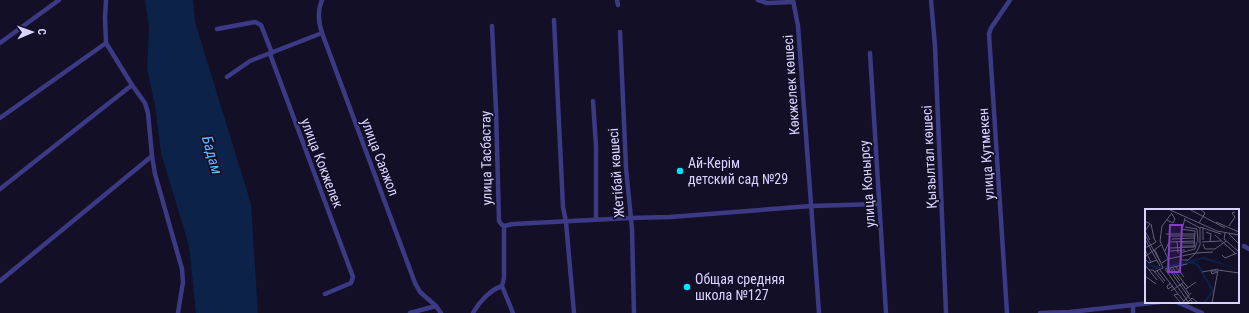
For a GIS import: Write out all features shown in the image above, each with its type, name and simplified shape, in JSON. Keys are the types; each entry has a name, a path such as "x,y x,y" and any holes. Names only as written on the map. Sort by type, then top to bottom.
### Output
{"street":[{"path":"0,43 59,0"},
{"path":"106,0 106,43 145,103 148,113 155,174 182,269 183,282 178,313"},
{"name":"улица Саяжол","path":"321,0 318,11 318,21 415,283 424,296 436,306 441,313"},
{"path":"758,0 767,3 793,1"},
{"name":"Қызылтал көшесі","path":"931,0 935,46 946,313"},
{"name":"улица Кутмекен","path":"1007,313 989,34 990,28 1010,0"},
{"name":"Көкжелек көшесі","path":"793,1 798,26 819,313"},
{"path":"554,20 563,207 566,222 574,313"},
{"name":"улица Кокжелек","path":"217,29 255,22 261,25 353,277 351,283 325,294"},
{"name":"улица Тасбастау","path":"492,26 499,221 504,226 504,278 502,286 513,313"},
{"name":"Жетібай көшесі","path":"620,32 626,168 632,229 634,313"},
{"path":"227,77 250,61 322,33"},
{"path":"0,118 106,43"},
{"name":"улица Конырсу","path":"870,53 886,313"},
{"path":"0,189 132,85"},
{"path":"593,101 596,146 596,219"},
{"path":"0,281 152,156"},
{"path":"504,226 513,224 596,219 670,217 811,206 879,204"},
{"path":"473,313 485,298 497,288 502,286"},
{"path":"1040,313 1070,313 1153,303"},
{"path":"1179,303 1202,313"},
{"path":"410,313 436,306"},
{"path":"1132,313 1133,306"}],"water":[{"name":"Бадам","path":"145,0 193,0 195,22 251,204 258,313 196,313 189,246 161,153 155,105 147,69 149,28"}],"place":[{"name":"Ай-Керім детский сад №29","path":"680,171"},
{"name":"Общая средняя школа №127","path":"687,287"}]}
